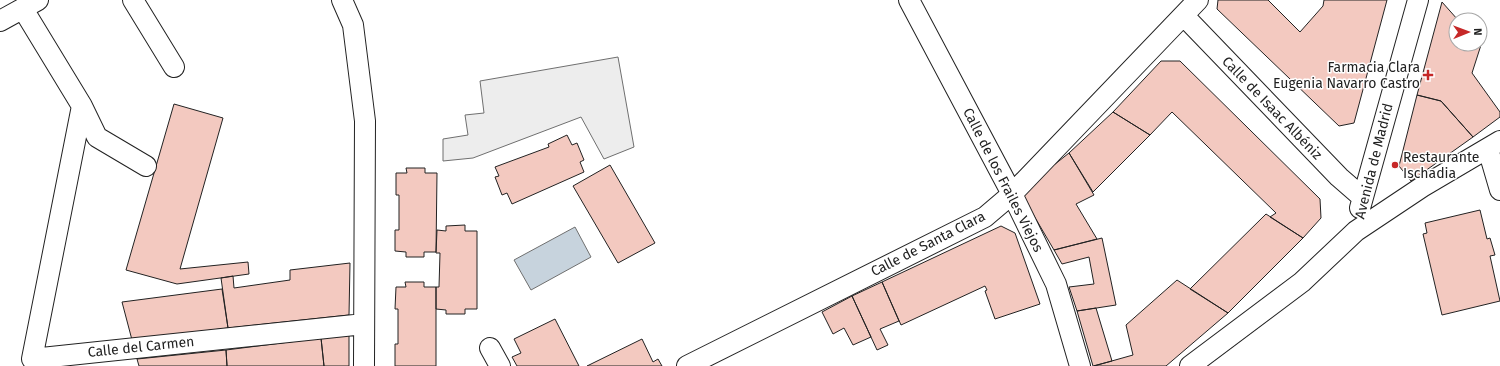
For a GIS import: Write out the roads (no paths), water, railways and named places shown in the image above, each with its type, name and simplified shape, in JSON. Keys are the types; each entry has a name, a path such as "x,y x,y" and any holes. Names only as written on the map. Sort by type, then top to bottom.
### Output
{"street":[{"path":"133,0 174,67"},
{"path":"342,0 353,25 365,121 364,366"},
{"name":"Calle de los Frailes Viejos","path":"909,0 1012,194 1056,284 1080,366"},
{"name":"Calle de Santa Clara","path":"687,366 985,217 1012,194 1198,0"},
{"name":"Avenida de Madrid","path":"1356,231 1362,197 1418,0"},
{"path":"0,21 30,4 97,136 146,166"},
{"name":"Calle de Isaac Albéniz","path":"1184,16 1339,177 1362,197"},
{"name":"Calle del Carmen","path":"82,106 32,359 364,324"},
{"path":"1190,366 1302,282 1356,231 1422,187 1494,145 1500,190"},
{"path":"490,348 500,366"}],"place":[{"name":"Farmacia Clara Eugenia Navarro Castro","path":"1428,75"},
{"name":"Restaurante Ischadia","path":"1395,165"}]}
